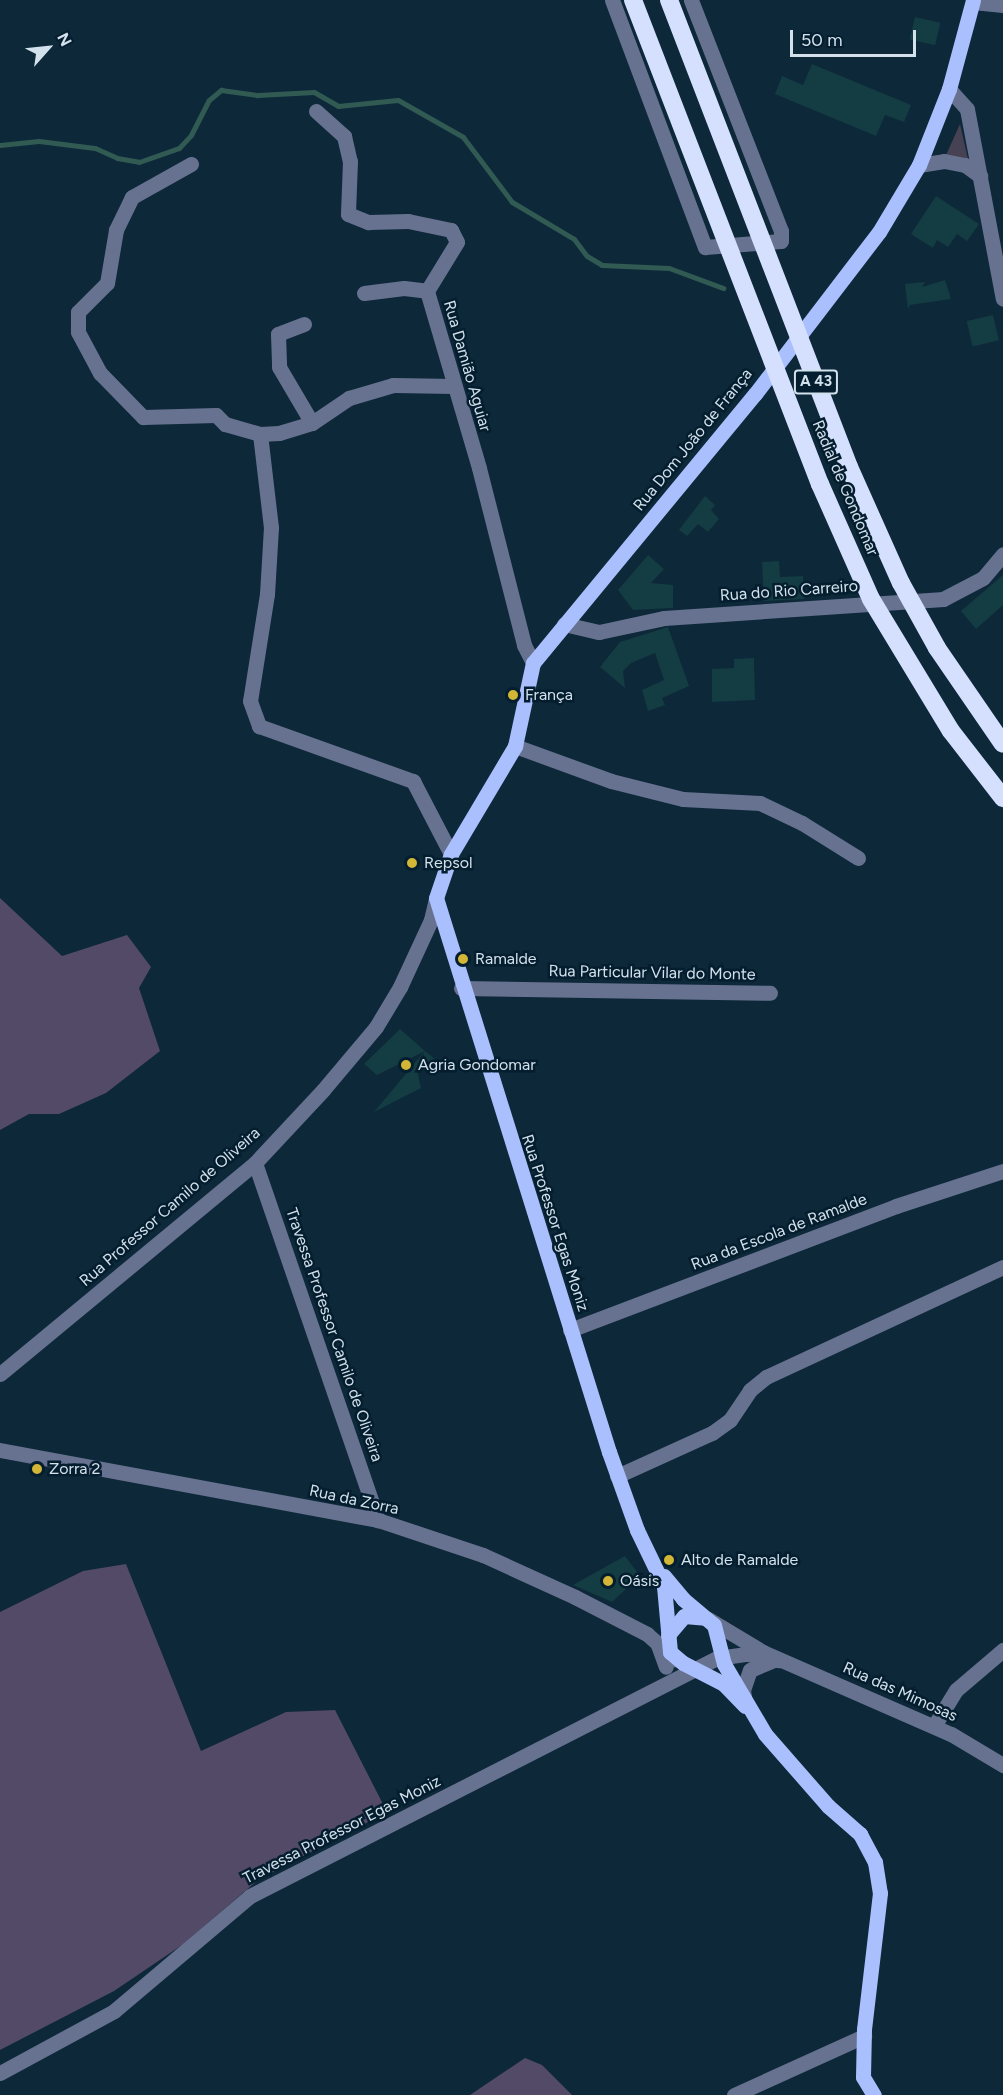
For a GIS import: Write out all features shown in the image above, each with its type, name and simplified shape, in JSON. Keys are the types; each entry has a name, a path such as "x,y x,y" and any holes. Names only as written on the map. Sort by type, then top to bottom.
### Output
{"highway":[{"name":"Radial de Gondomar","path":"633,0 820,484 871,599 951,731 1003,798"},
{"name":"Radial de Gondomar","path":"669,0 849,467 901,583 937,648 1003,744"}],"main road":[{"name":"Rua Dom João de França","path":"436,898 451,854 515,746 533,663 755,394 879,232 919,165 949,89 973,1"},
{"name":"Rua Professor Egas Moniz","path":"436,898 461,988 617,1476 664,1586 668,1660 704,1663 745,1706 786,1760 860,1834 875,1862 880,1893 864,2036 863,2077 874,2095"},
{"name":"Rua Professor Egas Moniz","path":"651,1555 673,1587 708,1619 719,1641 704,1663"},
{"path":"668,1660 684,1616 708,1619"},
{"name":"Rua Professor Egas Moniz","path":"704,1663 745,1706"}],"street":[{"path":"612,0 705,247 782,241 781,231 691,0"},
{"path":"973,1 1003,5"},
{"path":"949,89 966,109 981,176 1003,299"},
{"name":"Rua Damião Aguiar","path":"316,111 344,136 350,161 348,214 368,222 408,221 451,230 457,242 427,291 496,529 524,645 533,663"},
{"path":"919,165 944,161 965,165 981,176"},
{"path":"191,164 132,197 109,256 107,284 78,312 78,332 100,374 143,417 216,415 225,424 260,434 312,423 349,398 393,385 453,386"},
{"path":"364,293 404,288 427,291"},
{"path":"304,324 278,334 279,367 312,423"},
{"path":"260,434 271,527 267,594 250,701 259,726 413,781 451,854"},
{"name":"Rua do Rio Carreiro","path":"564,624 599,632 694,615 943,599 983,578 1003,554"},
{"path":"515,746 611,781 683,799 759,802 802,823 858,858"},
{"name":"Rua Professor Camilo de Oliveira","path":"0,1374 255,1163 376,1027 419,949 436,898"},
{"name":"Rua Particular Vilar do Monte","path":"461,988 770,993"},
{"name":"Travessa Professor Camilo de Oliveira","path":"255,1163 378,1520"},
{"name":"Rua da Escola de Ramalde","path":"570,1330 897,1206 1003,1172"},
{"path":"617,1476 712,1433 730,1420 750,1390 766,1377 1003,1268"},
{"name":"Rua da Zorra","path":"0,1450 378,1520 483,1555 613,1616 652,1638 668,1660"},
{"name":"Rua das Mimosas","path":"708,1619 779,1660 934,1726 1003,1765"},
{"path":"934,1726 956,1690 1003,1650"},
{"name":"Rua das Mimosas","path":"704,1663 747,1654 779,1660"},
{"name":"Travessa Professor Egas Moniz","path":"0,2073 114,2011 250,1896 668,1660 698,1677 724,1684"},
{"path":"745,1706 743,1690 750,1670 766,1660 779,1660"},
{"path":"735,2095 864,2036"}],"shaded area":[{"path":"960,124 968,159 967,160 946,155"},
{"path":"0,898 62,956 127,935 151,967 139,988 160,1051 106,1093 59,1114 29,1114 0,1130"},
{"path":"126,1564 201,1751 286,1712 335,1710 387,1812 258,1880 182,1945 114,1991 0,2050 0,1612 83,1571"},
{"path":"525,2058 542,2065 572,2095 470,2095"}],"building":[{"path":"915,17 940,23 935,45 910,39"},
{"path":"812,64 911,105 904,122 885,115 876,136 775,94 782,76 803,85"},
{"path":"936,196 979,224 967,241 957,234 948,247 937,240 933,248 911,234"},
{"path":"945,280 951,299 910,305 908,309 905,284 925,282 922,287"},
{"path":"993,315 999,340 973,346 967,321"},
{"path":"705,496 715,505 711,510 719,519 708,532 698,524 687,536 679,530"},
{"path":"648,555 664,569 651,583 673,585 673,608 633,610 618,590"},
{"path":"779,561 780,577 803,576 804,599 764,601 762,562"},
{"path":"1003,575 1003,605 976,629 961,611"},
{"path":"668,627 689,686 662,698 665,705 648,711 642,690 664,680 655,653 631,663 623,671 625,688 600,667 620,642"},
{"path":"754,658 755,700 712,702 712,669 734,668 734,659"},
{"path":"400,1029 425,1051 377,1075 364,1064"},
{"path":"425,1051 442,1065 417,1070 421,1088 374,1112"},
{"name":"Oásis","path":"625,1556 640,1576 612,1602 573,1585"}],"waterway":[{"path":"0,145 39,141 95,148 117,158 139,162 179,148 191,135 209,100 221,90 258,95 314,92 338,106 398,100 463,137 512,202 574,239 587,256 602,265 669,268 723,288"}],"place":[{"name":"França","path":"513,695"},
{"name":"Repsol","path":"412,863"},
{"name":"Ramalde","path":"463,959"},
{"name":"Agria Gondomar","path":"406,1065"},
{"name":"Zorra 2","path":"37,1469"},
{"name":"Alto de Ramalde","path":"669,1560"},
{"name":"Oásis","path":"608,1581"}]}
